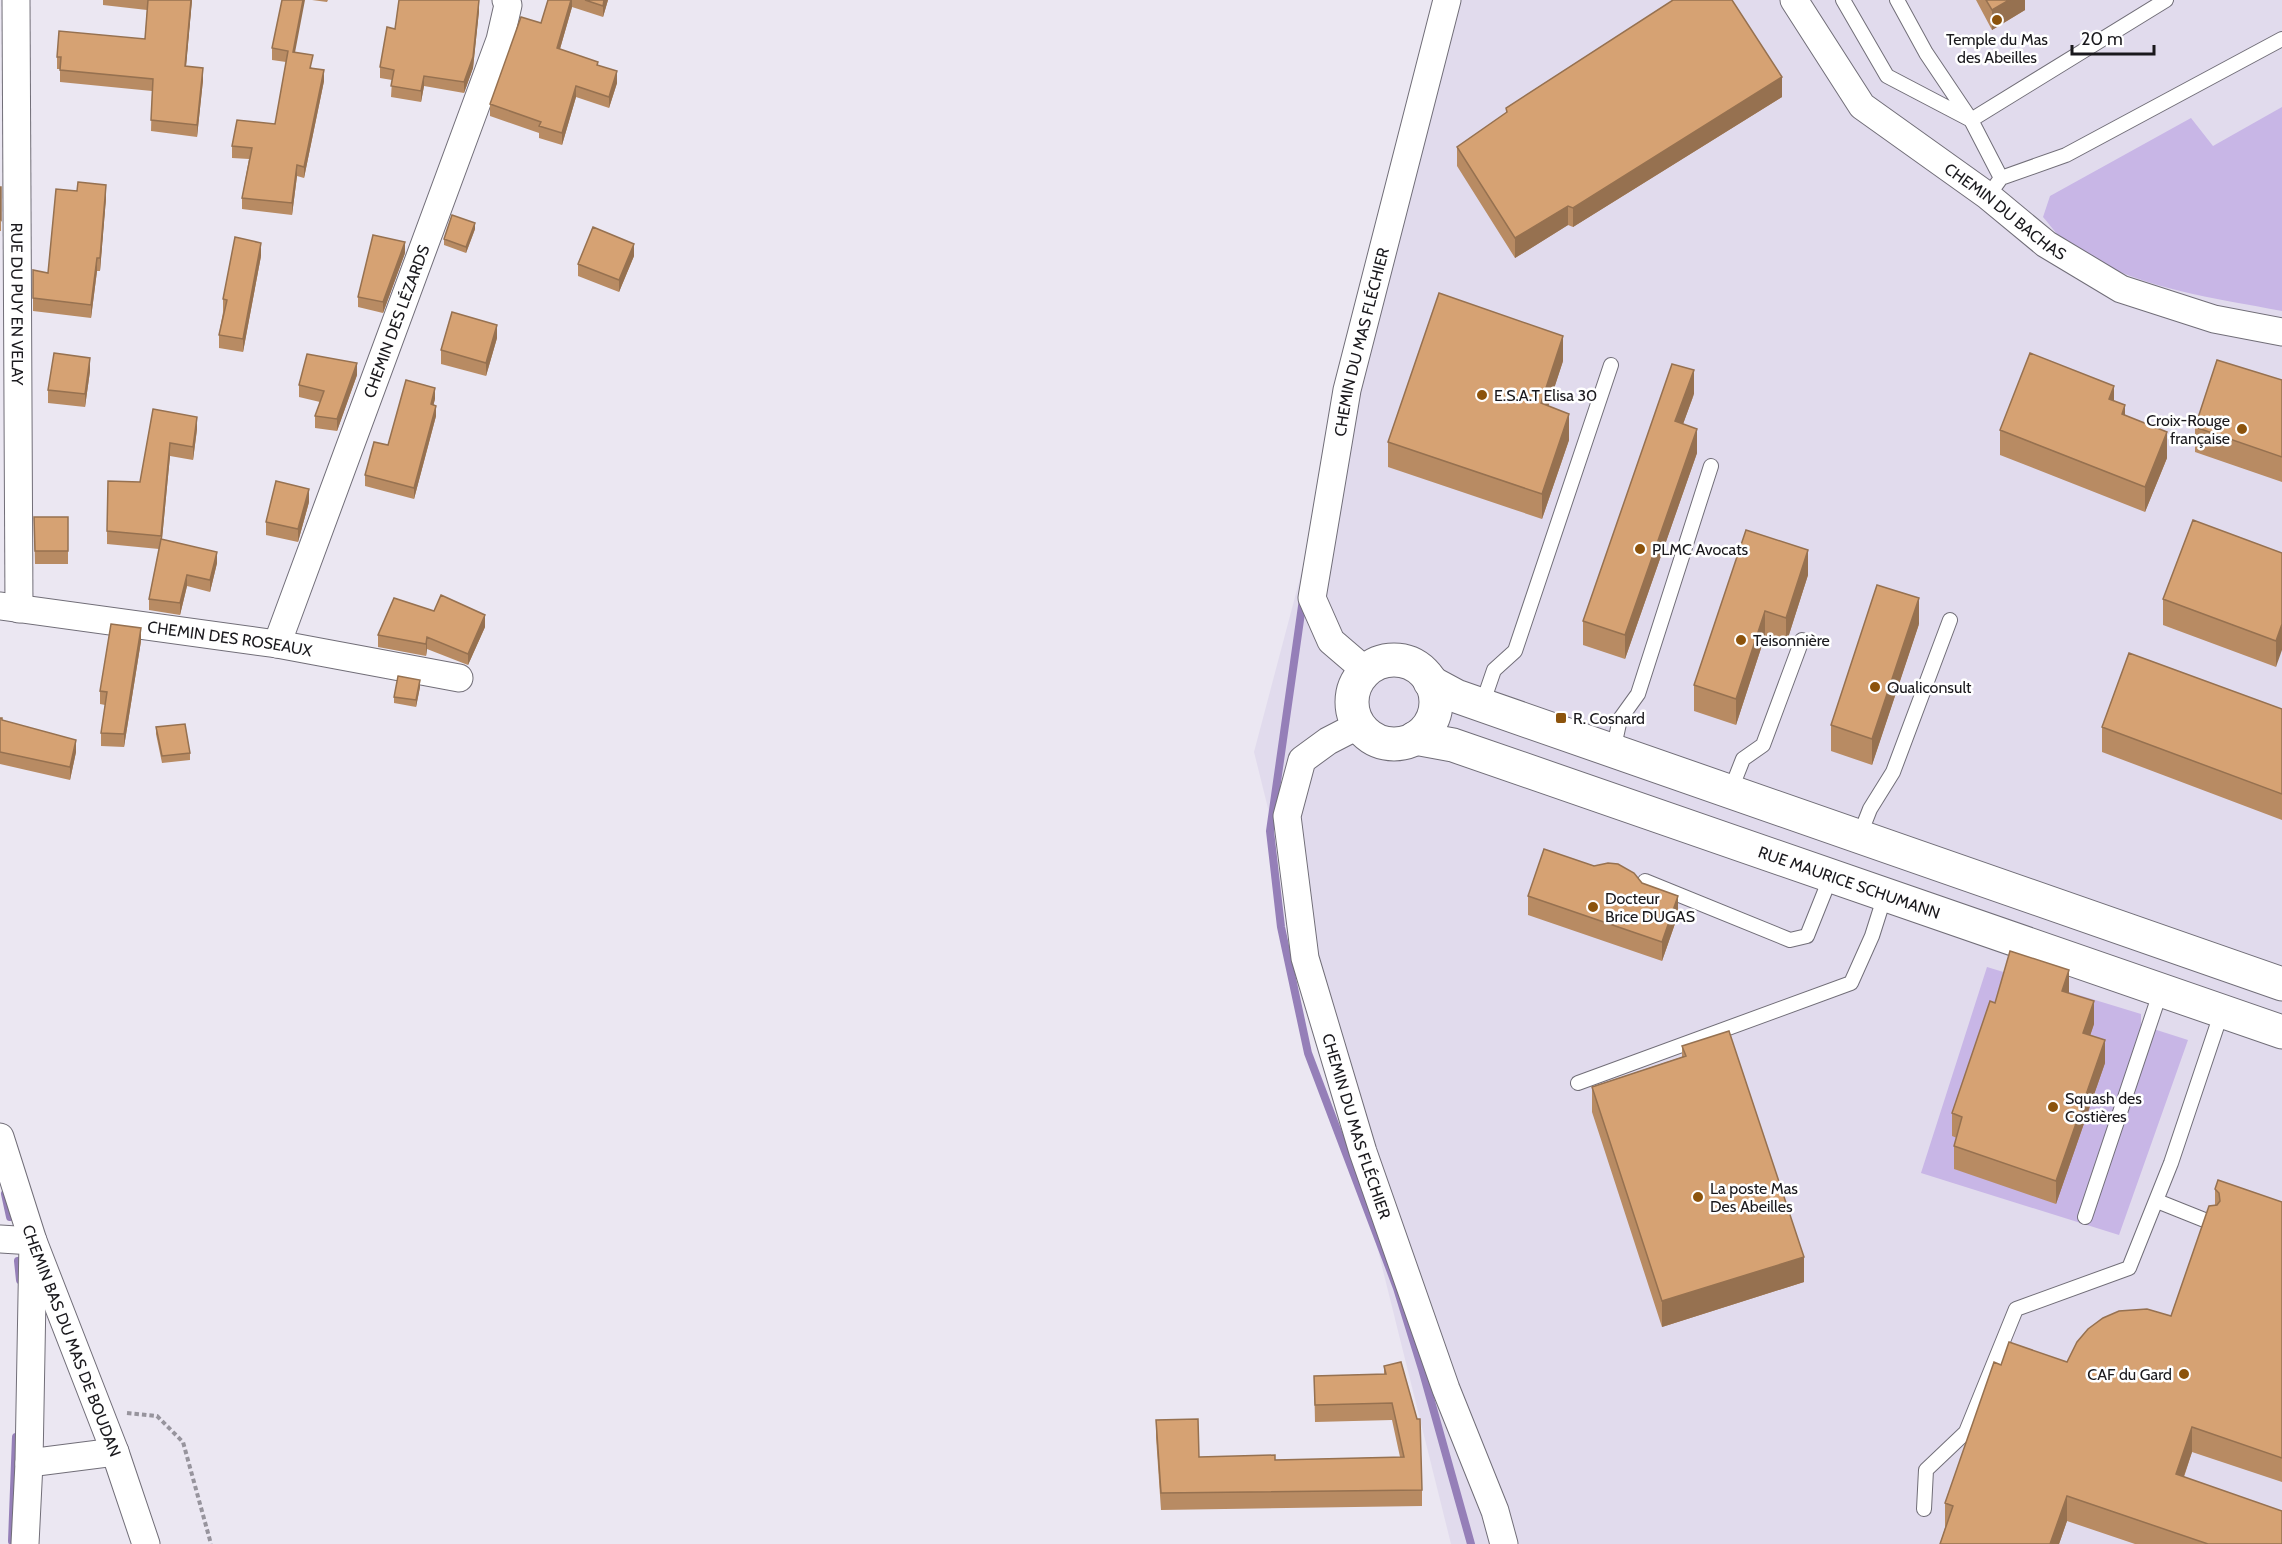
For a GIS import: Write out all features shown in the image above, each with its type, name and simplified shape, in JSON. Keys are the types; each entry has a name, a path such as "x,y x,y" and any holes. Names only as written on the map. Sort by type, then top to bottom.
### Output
{"main road":[{"path":"1430,682 1435,699 1435,710 1431,721 1415,738 1395,744 1384,743 1370,737 1359,725 1353,712 1352,697 1357,683 1374,665 1397,660 1416,667 1430,682 1456,696 2282,984"},
{"name":"RUE MAURICE SCHUMANN","path":"1415,738 1453,745 2282,1032"}],"street":[{"name":"RUE DU PUY EN VELAY","path":"9,607 16,0"},
{"name":"CHEMIN DES LÉZARDS","path":"277,644 500,40 508,5 506,0"},
{"name":"CHEMIN DU MAS FLÉCHIER","path":"1366,671 1331,641 1312,598 1347,390 1447,0"},
{"name":"CHEMIN DU BACHAS","path":"1794,0 1862,106 1995,187 2046,244 2121,289 2214,319 2282,332"},
{"name":"CHEMIN DES ROSEAUX","path":"9,607 277,644 459,678"},
{"name":"CHEMIN DU MAS FLÉCHIER","path":"1359,725 1328,741 1302,760 1287,816 1305,958 1363,1152 1446,1389 1495,1511 1504,1544"},
{"name":"CHEMIN BAS DU MAS DE BOUDAN","path":"0,1137 33,1242 115,1452 146,1544"},
{"path":"0,1239 33,1242 29,1463 25,1544"},
{"path":"29,1463 115,1452"}],"lane":[{"path":"1843,0 1887,76 1971,120"},
{"path":"1897,0 1926,53 1971,120 1995,187 2066,155 2282,39"},
{"path":"1971,120 2162,1"},
{"path":"1482,705 1494,670 1515,651 1611,365"},
{"path":"1613,751 1620,719 1638,694 1711,466"},
{"path":"1859,837 1870,809 1893,772 1950,620"},
{"path":"1730,792 1743,759 1763,745 1802,640"},
{"path":"1645,881 1790,940 1807,936 1831,876"},
{"path":"1578,1083 1851,982 1872,936 1884,895"},
{"path":"2085,1217 2161,990"},
{"path":"1924,1509 1926,1470 1966,1432 2016,1309 2129,1268 2157,1201 2222,1011"},
{"path":"2157,1201 2212,1223"}],"path":[{"path":"103,1420 128,1412 157,1416 183,1442 211,1544"}],"shaded area":[{"path":"1453,0 2282,0 2282,1544 1451,1544 1254,752"},
{"path":"2282,107 2282,311 2171,289 2117,271 2068,244 2043,217 2050,196 2191,118 2213,146"},
{"name":"Squash des Costières","path":"1987,967 2141,1014 2141,1025 2188,1040 2119,1235 1921,1173"}],"building":[{"path":"148,0 191,0 185,66 203,68 197,125 151,120 153,79 60,70 61,57 57,57 59,31 145,39"},
{"path":"282,0 303,0 293,52 313,55 310,68 324,70 304,167 297,165 292,203 242,198 252,148 232,146 237,120 275,124 288,51 272,48"},
{"path":"399,0 479,0 473,57 464,82 424,76 421,91 391,86 394,70 380,67 387,27 395,29"},
{"path":"548,0 571,0 557,48 617,71 609,97 576,86 562,133 539,126 541,122 490,104 521,17 541,23"},
{"path":"585,0 604,0 603,6"},
{"path":"1673,0 1732,0 1782,77 1573,208 1568,206 1515,238 1457,147 1507,112 1506,108"},
{"path":"1986,0 2009,0 1992,10"},
{"path":"78,182 106,185 100,258 97,258 91,305 33,298 33,270 48,273 56,189 77,191"},
{"path":"1,187 1,220 0,219"},
{"path":"452,215 475,223 466,247 444,239"},
{"path":"593,227 634,244 619,280 578,264"},
{"path":"373,235 405,242 383,302 358,297"},
{"path":"235,237 261,243 243,339 219,335 227,300 223,299"},
{"name":"E.S.A.T Elisa 30","path":"1439,293 1563,336 1541,403 1569,414 1542,494 1388,442"},
{"path":"452,312 497,325 486,363 441,350"},
{"path":"54,353 90,358 85,394 48,390"},
{"path":"2030,353 2114,386 2109,399 2125,405 2122,414 2167,432 2145,487 2000,430"},
{"path":"307,354 357,363 337,419 315,416 324,391 299,385"},
{"name":"Croix-Rouge française","path":"2217,360 2282,380 2282,457 2195,427"},
{"name":"PLMC Avocats","path":"1672,364 1694,370 1675,421 1697,429 1625,635 1583,621"},
{"path":"406,380 435,388 431,404 436,406 414,488 365,475 374,442 388,445"},
{"path":"153,409 197,417 193,447 170,443 161,536 107,531 108,481 140,482"},
{"path":"276,481 309,489 298,529 266,522"},
{"path":"34,517 68,517 68,551 35,551"},
{"path":"2193,520 2282,553 2282,624 2276,641 2163,599"},
{"name":"Teisonnière","path":"1746,530 1808,550 1786,618 1765,611 1736,699 1694,685"},
{"path":"161,539 217,552 210,580 187,575 180,603 149,599"},
{"name":"Qualiconsult","path":"1877,585 1919,598 1872,739 1831,725"},
{"path":"441,595 485,615 468,654 427,637 426,644 378,635 394,598 434,611"},
{"path":"111,624 141,628 124,734 101,733 107,692 100,691"},
{"path":"2129,653 2282,709 2282,794 2102,727"},
{"path":"398,676 420,680 416,700 394,697"},
{"path":"0,718 76,740 70,767 0,752"},
{"path":"185,724 190,753 162,756 156,727"},
{"name":"Docteur Brice DUGAS","path":"1544,849 1594,866 1608,863 1618,864 1634,873 1642,883 1678,896 1662,942 1528,896"},
{"path":"2010,951 2069,970 2062,991 2094,1001 2083,1033 2105,1040 2056,1181 1954,1146 1962,1117 1952,1113 1990,1001 1995,1003"},
{"name":"La poste Mas Des Abeilles","path":"1729,1031 1804,1257 1662,1301 1592,1087 1686,1056 1682,1046"},
{"name":"CAF du Gard","path":"2218,1180 2282,1202 2282,1458 2192,1427 2176,1474 2282,1511 2282,1544 2208,1544 2067,1496 2050,1544 1940,1544 1953,1506 1945,1503 1994,1362 2001,1365 2009,1342 2067,1362 2077,1342 2088,1329 2103,1318 2119,1311 2147,1309 2171,1316 2209,1206 2217,1205 2220,1201 2219,1193 2215,1189"},
{"path":"1401,1362 1417,1419 1420,1419 1422,1490 1161,1493 1156,1420 1198,1419 1199,1457 1275,1455 1275,1460 1404,1457 1392,1403 1315,1405 1314,1376 1386,1374 1384,1366"}],"waterway":[{"path":"1303,599 1270,831 1281,927 1308,1053 1397,1288 1471,1544"},
{"path":"5,1194 10,1217"},
{"path":"18,1261 20,1280"},
{"path":"12,1541 16,1437"}],"place":[{"name":"Temple du Mas des Abeilles","path":"1997,20"},
{"name":"E.S.A.T Elisa 30","path":"1482,395"},
{"name":"Croix-Rouge française","path":"2242,429"},
{"name":"PLMC Avocats","path":"1640,549"},
{"name":"Teisonnière","path":"1741,640"},
{"name":"Qualiconsult","path":"1875,687"},
{"name":"R. Cosnard","path":"1561,718"},
{"name":"Docteur Brice DUGAS","path":"1593,907"},
{"name":"Squash des Costières","path":"2053,1107"},
{"name":"La poste Mas Des Abeilles","path":"1698,1197"},
{"name":"CAF du Gard","path":"2184,1374"}]}
